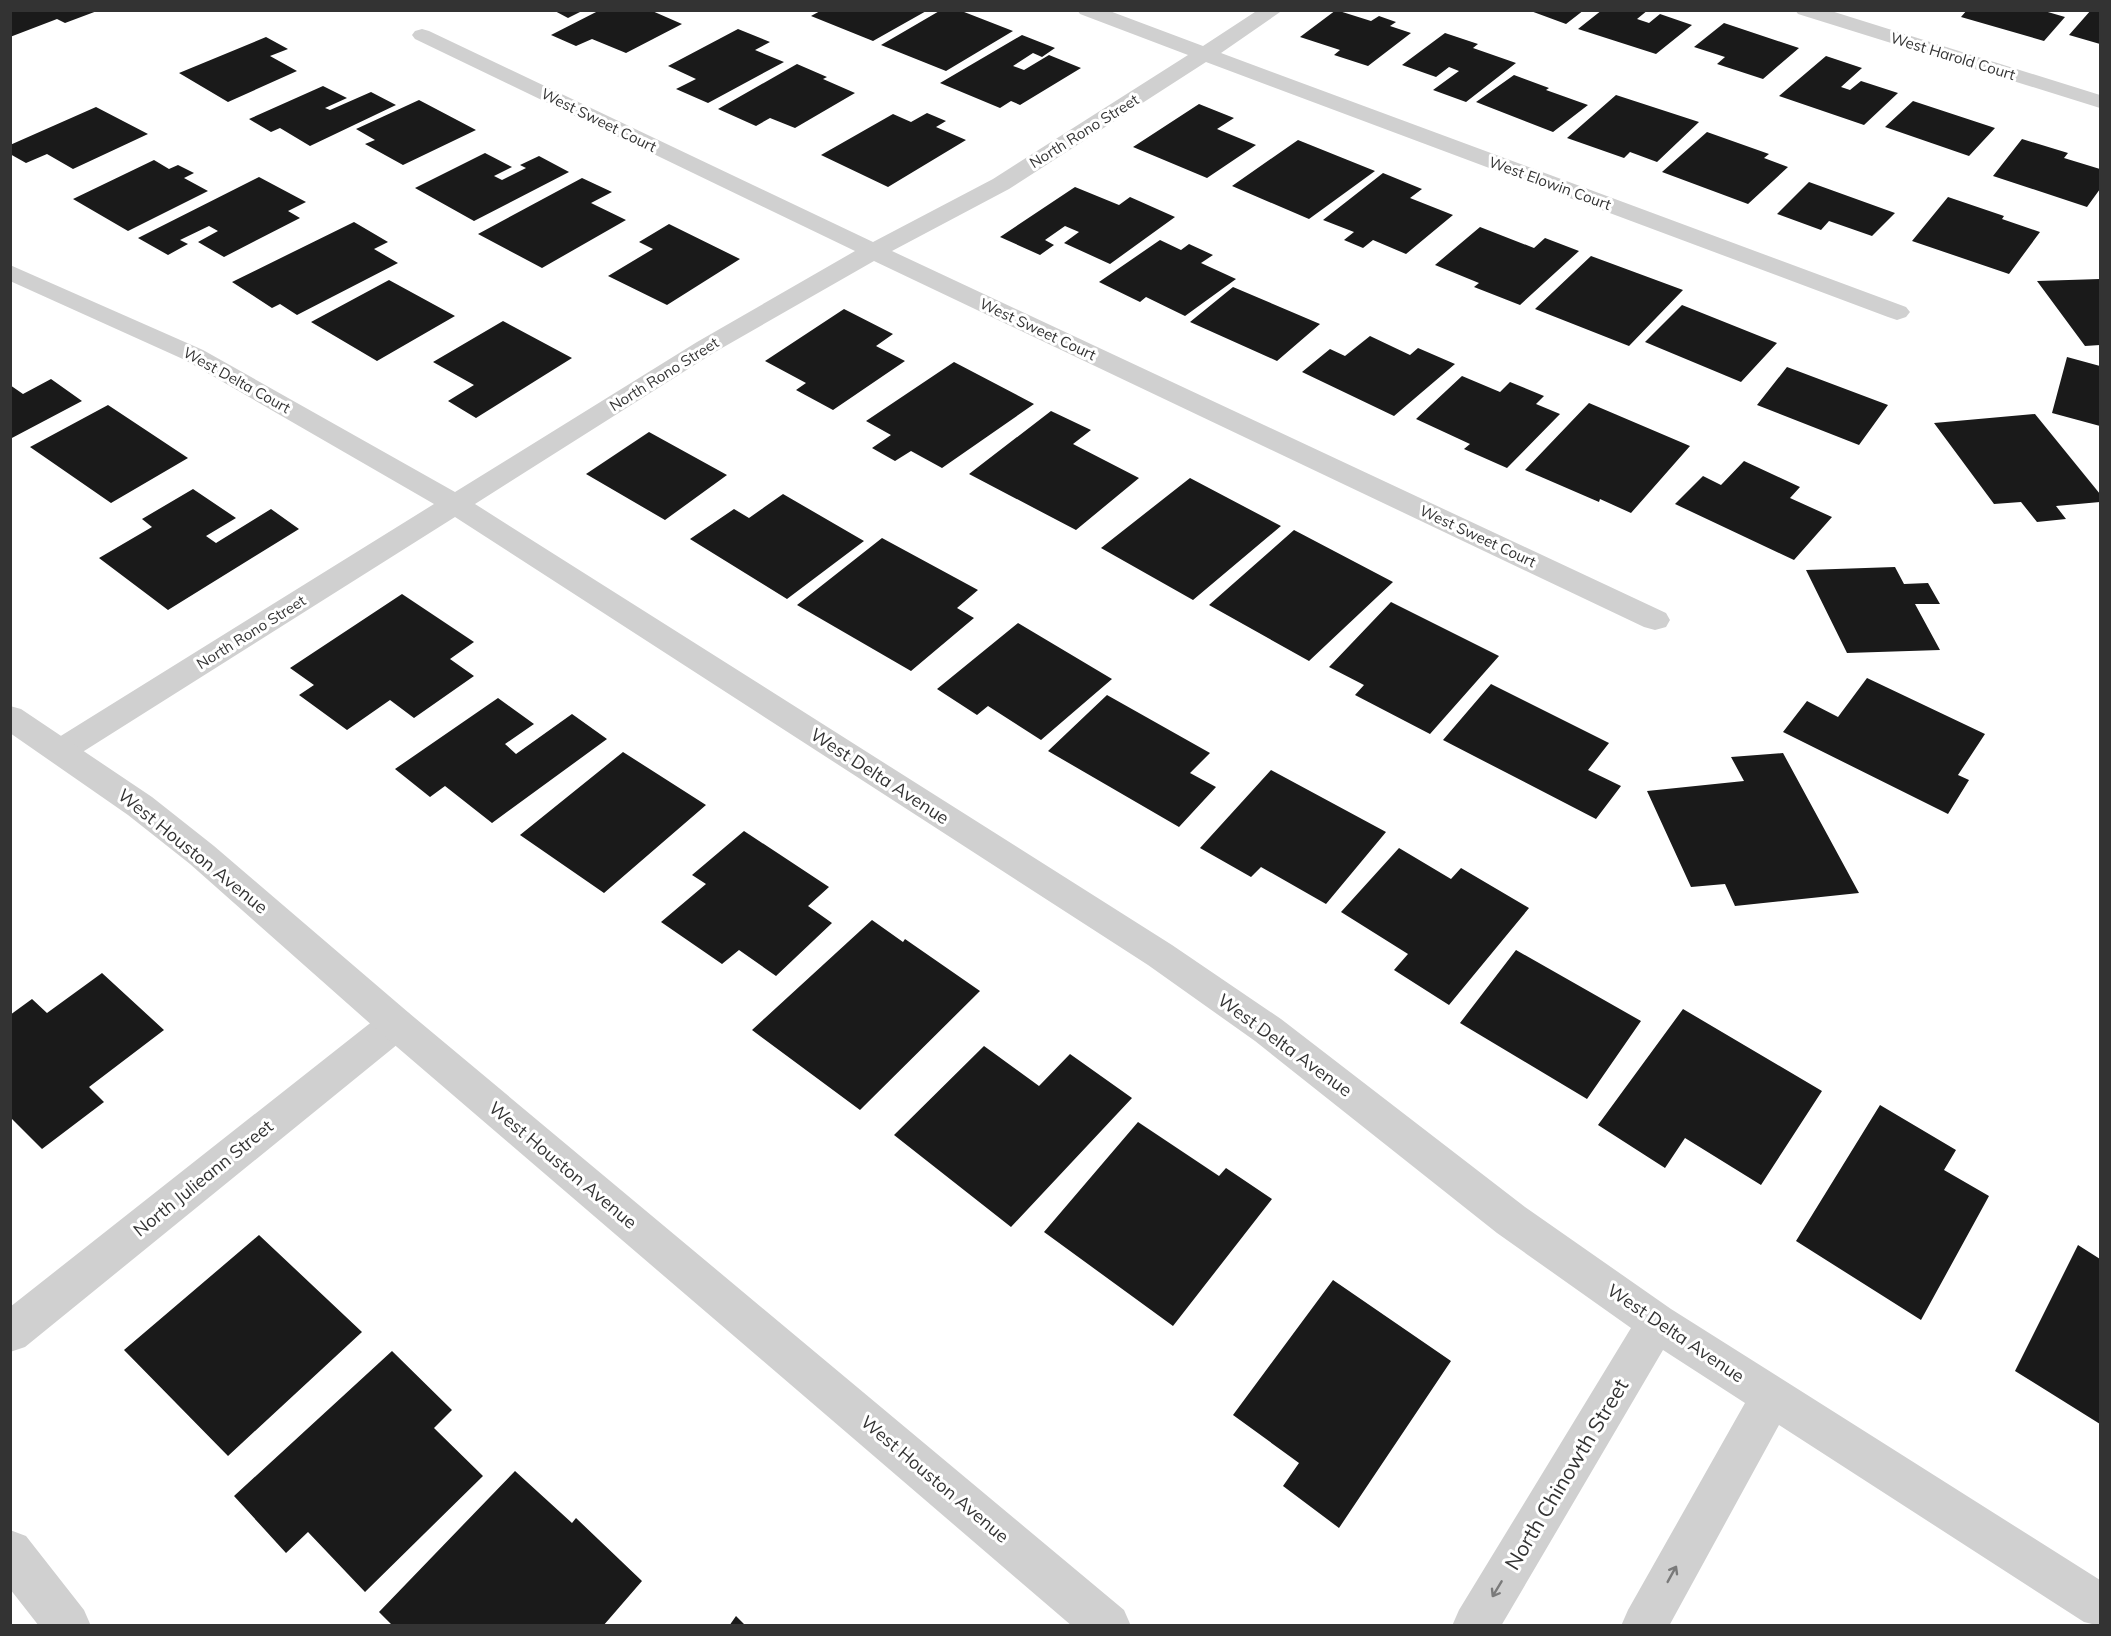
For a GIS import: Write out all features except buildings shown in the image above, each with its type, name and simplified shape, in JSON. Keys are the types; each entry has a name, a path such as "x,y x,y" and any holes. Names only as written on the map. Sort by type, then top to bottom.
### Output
{"street":[{"name":"West Elowin Court","path":"1087,10 1897,312"},
{"name":"North Rono Street","path":"62,750 706,347 873,251 1001,184 1273,10"},
{"name":"West Harold Court","path":"1805,10 2100,102"},
{"name":"West Sweet Court","path":"422,34 873,251 1655,620"},
{"name":"West Delta Court","path":"10,272 194,355 455,504"},
{"name":"West Delta Avenue","path":"455,504 1160,955 1268,1030 1511,1220 1657,1323 2100,1606"},
{"name":"West Houston Avenue","path":"10,717 62,750 140,806 202,855 396,1024 1108,1626"},
{"name":"North Julieann Street","path":"10,1332 396,1024"},
{"name":"North Chinowth Street","path":"1475,1626 1657,1323"},
{"path":"1644,1626 1772,1396"},
{"path":"10,1552 68,1626"}]}
